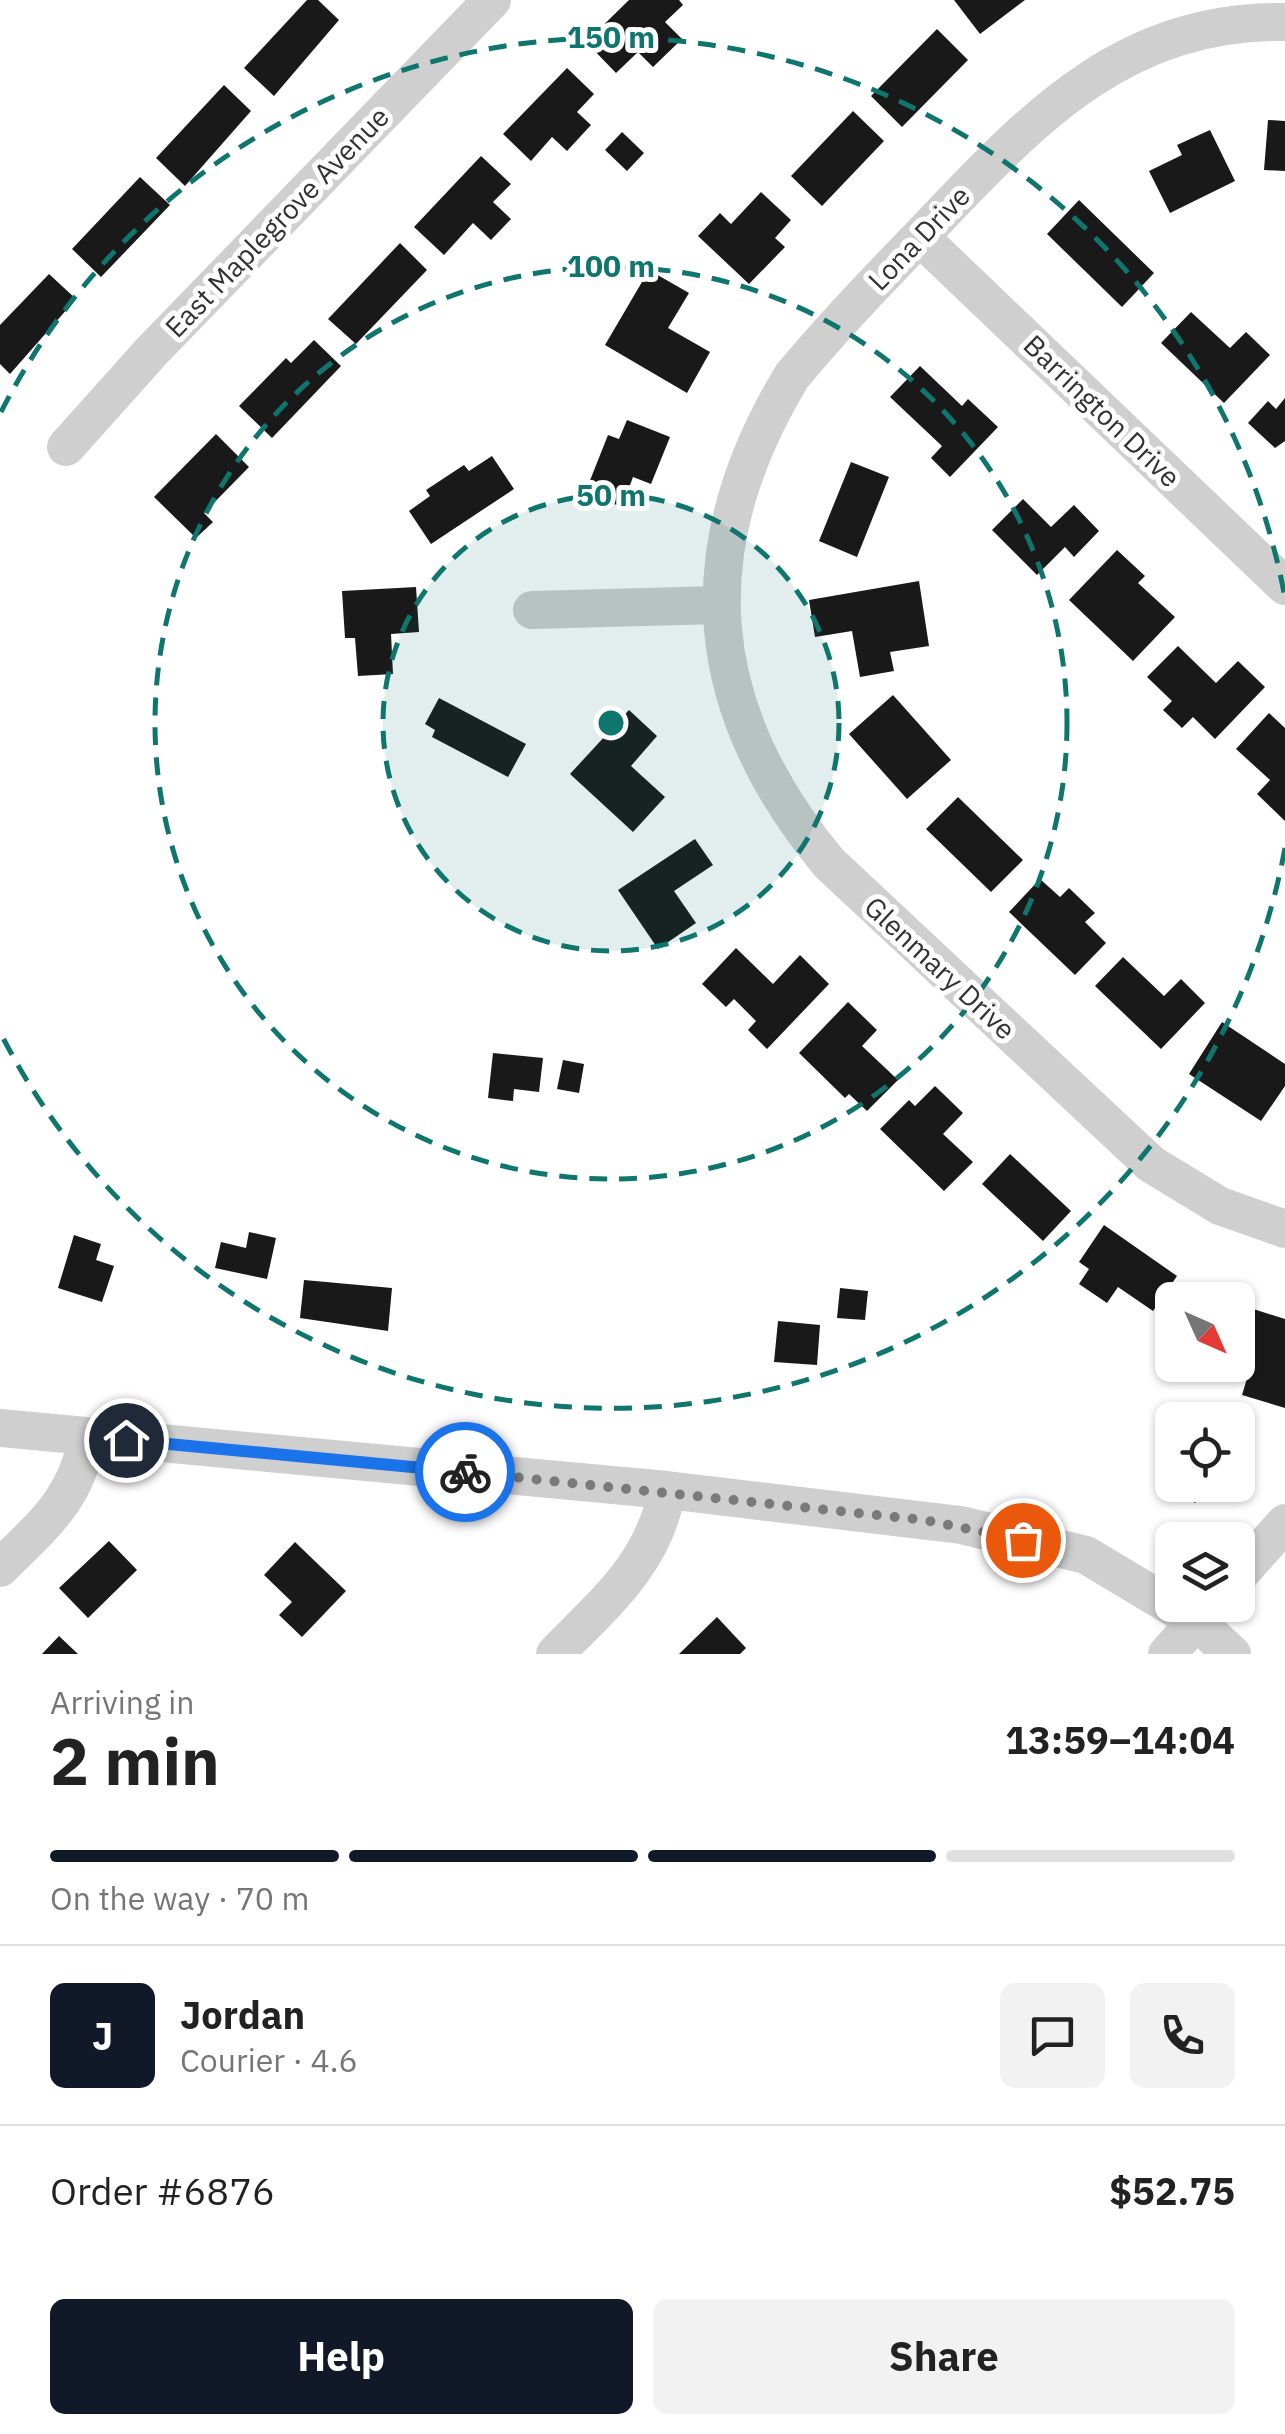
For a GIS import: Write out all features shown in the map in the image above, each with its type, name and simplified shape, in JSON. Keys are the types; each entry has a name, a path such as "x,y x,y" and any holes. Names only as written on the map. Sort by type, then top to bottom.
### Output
{"street":[{"name":"East Maplegrove Avenue","path":"66,447 150,352 492,0"},
{"name":"Lona Drive","path":"719,605 736,496 769,415 822,340 1046,108 1103,71 1190,35 1279,15"},
{"name":"Barrington Drive","path":"920,237 1285,586"},
{"path":"532,610 719,605"},
{"name":"Glenmary Drive","path":"719,605 737,702 758,755 785,806 829,864 1138,1154 1195,1193 1285,1229"},
{"path":"0,1428 667,1490 961,1525 1086,1555 1155,1589"},
{"path":"0,1568 62,1506 76,1484 88,1436"},
{"path":"555,1654 634,1573 662,1518 667,1490"},
{"path":"1255,1557 1285,1523"},
{"path":"1167,1654 1196,1622"},
{"path":"1210,1622 1232,1654"}],"building":[{"path":"307,0 318,0 339,20 274,96 244,68"},
{"path":"629,0 679,0 683,5 665,22 682,39 653,67 638,52 616,73 586,42"},
{"path":"954,0 1025,0 980,34"},
{"path":"937,29 968,60 902,127 871,96"},
{"path":"567,68 594,94 577,112 591,125 567,151 552,137 531,161 503,134"},
{"path":"224,85 251,111 185,186 156,158"},
{"path":"853,111 884,141 822,206 791,176"},
{"path":"1268,120 1285,121 1285,171 1264,170"},
{"path":"1210,130 1235,181 1170,213 1149,171 1182,155 1177,145"},
{"path":"622,132 644,153 627,171 605,150"},
{"path":"481,156 511,184 493,202 511,219 491,240 473,223 444,255 414,227"},
{"path":"140,177 170,205 101,277 72,249"},
{"path":"761,192 791,220 775,238 785,247 749,284 698,236 720,213 731,224"},
{"path":"1079,200 1154,273 1122,307 1047,234"},
{"path":"400,243 427,270 356,344 328,319"},
{"path":"649,270 689,293 668,328 710,352 687,393 605,345"},
{"path":"49,274 76,299 10,374 0,364 0,325"},
{"path":"1191,312 1230,348 1246,332 1270,355 1224,403 1161,343"},
{"path":"314,340 341,366 272,438 239,406 286,358 291,363"},
{"path":"920,366 962,406 968,399 998,427 950,477 931,458 942,446 890,397"},
{"path":"1285,398 1285,441 1275,448 1248,423 1268,401 1276,409"},
{"path":"627,420 670,437 651,484 633,477 622,507 585,493 608,435 619,439"},
{"path":"216,434 249,467 204,513 213,522 196,538 154,497"},
{"path":"492,456 514,489 431,544 409,511 430,496 426,490 464,465 469,471"},
{"path":"851,462 889,477 857,557 819,541"},
{"path":"1023,499 1051,527 1074,505 1099,531 1074,557 1065,547 1037,575 992,530"},
{"path":"1117,550 1145,576 1138,583 1175,617 1133,661 1069,600"},
{"path":"919,581 929,646 890,652 894,671 860,677 852,631 815,637 809,600"},
{"path":"416,587 419,632 391,634 393,674 358,676 355,638 345,638 342,591"},
{"path":"1178,646 1216,683 1238,661 1265,687 1215,739 1193,717 1182,728 1163,710 1172,701 1147,677"},
{"path":"893,695 951,760 907,799 849,734"},
{"path":"439,698 526,744 508,777 432,737 435,730 425,724"},
{"path":"629,710 657,736 631,766 665,797 633,832 570,774"},
{"path":"1269,713 1285,728 1285,821 1257,794 1270,780 1236,749"},
{"path":"958,797 1023,860 991,892 926,829"},
{"path":"695,839 713,865 674,891 696,923 658,949 618,890"},
{"path":"1040,879 1060,897 1069,888 1095,913 1085,922 1106,943 1075,975 1009,912"},
{"path":"736,948 773,984 800,955 829,984 767,1049 748,1030 756,1021 734,999 726,1007 702,984"},
{"path":"1123,957 1164,996 1181,979 1205,1003 1161,1049 1095,986"},
{"path":"848,1002 877,1030 862,1046 898,1080 867,1111 849,1094 845,1098 799,1053"},
{"path":"1222,1022 1285,1064 1285,1086 1261,1121 1189,1074"},
{"path":"493,1053 543,1058 539,1092 514,1089 513,1101 488,1098"},
{"path":"563,1060 584,1064 579,1093 557,1089"},
{"path":"935,1086 963,1113 943,1134 973,1162 944,1191 880,1129 909,1100 915,1106"},
{"path":"1010,1154 1071,1211 1043,1241 982,1184"},
{"path":"1104,1225 1177,1276 1173,1282 1155,1282 1153,1311 1118,1287 1107,1303 1079,1284 1089,1269 1079,1262"},
{"path":"249,1232 276,1238 267,1279 215,1268 221,1242 246,1248"},
{"path":"74,1235 101,1244 96,1260 114,1266 102,1302 58,1288"},
{"path":"304,1280 392,1288 388,1331 300,1318"},
{"path":"840,1288 868,1291 865,1320 837,1318"},
{"path":"1255,1310 1285,1319 1285,1408 1242,1395 1246,1382 1255,1382"},
{"path":"778,1321 820,1325 817,1365 774,1362"},
{"path":"109,1541 137,1570 88,1618 59,1588"},
{"path":"295,1542 346,1591 302,1637 279,1615 292,1602 264,1575"},
{"path":"717,1617 746,1648 740,1654 679,1654"},
{"path":"59,1636 78,1654 42,1654"}],"way so far":[{"path":"465,1472 667,1490 924,1520 1023,1540"}],"route":[{"path":"126,1440 465,1472"}]}
